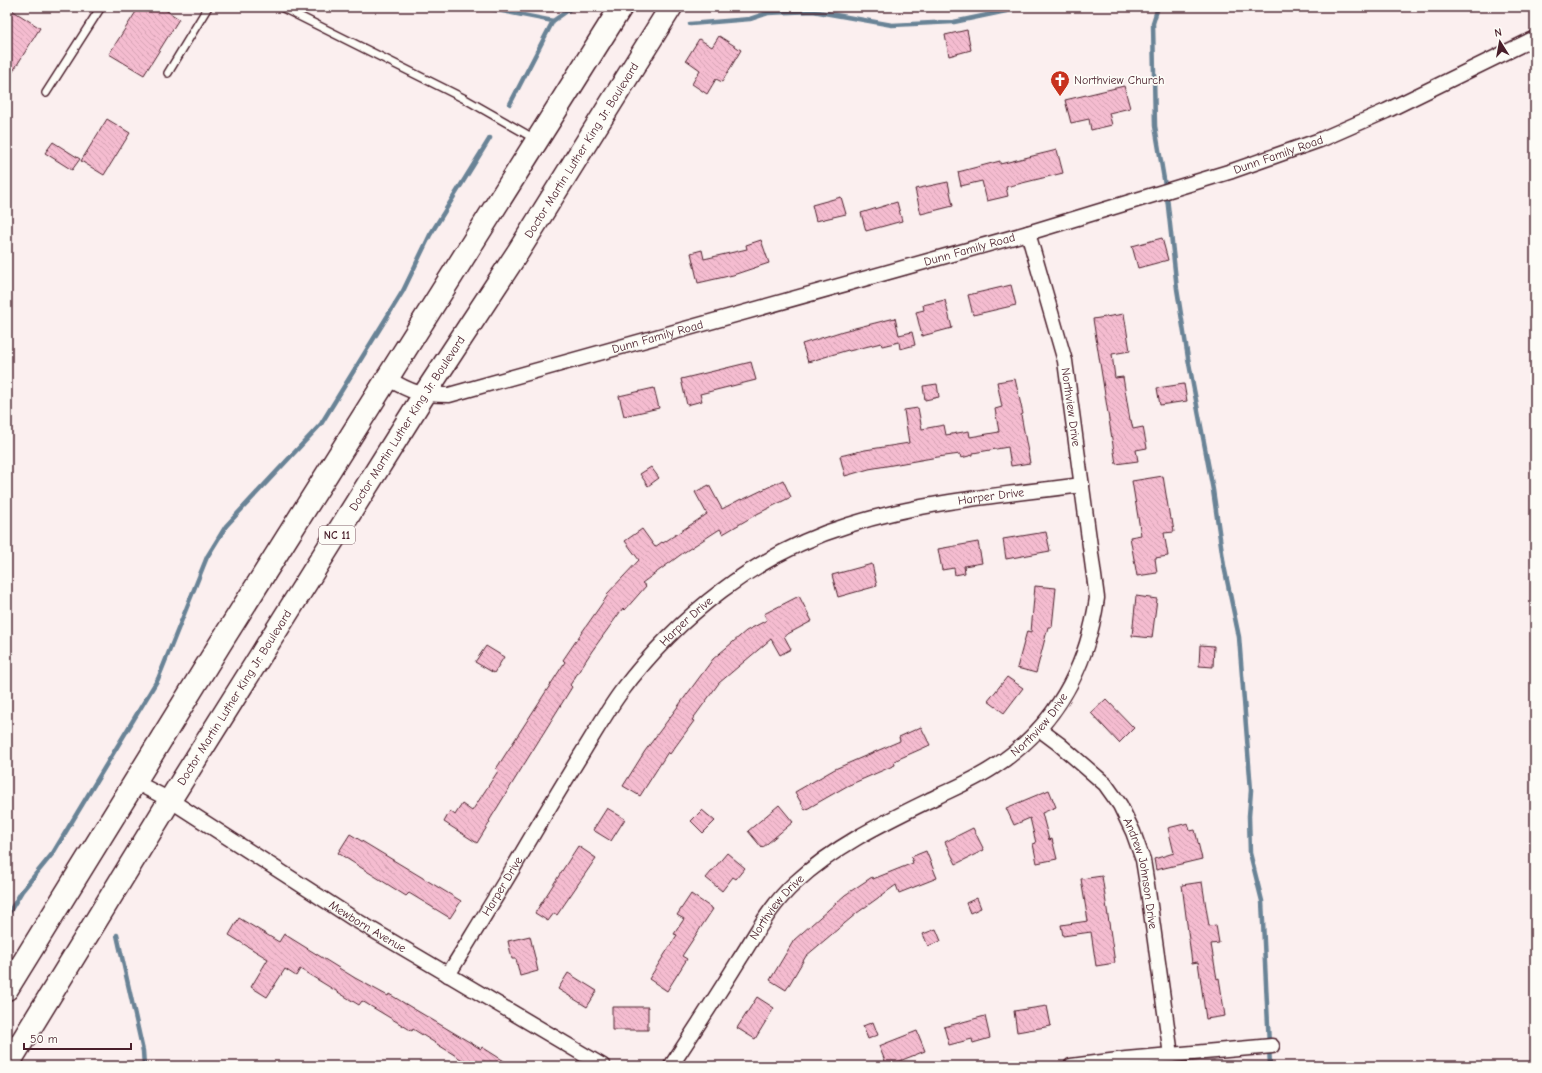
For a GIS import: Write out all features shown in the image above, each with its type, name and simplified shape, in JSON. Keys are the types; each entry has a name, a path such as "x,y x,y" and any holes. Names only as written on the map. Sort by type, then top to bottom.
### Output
{"highway":[{"path":"7,988 387,378 621,7"},
{"name":"Doctor Martin Luther King Jr. Boulevard","path":"7,1066 170,800 424,395 518,252 671,7"}],"street":[{"name":"Dunn Family Road","path":"387,378 406,389 424,395 449,395 1028,233 1232,171 1320,140 1386,112 1535,38"},
{"name":"Northview Drive","path":"671,1066 772,907 794,884 819,862 846,843 874,827 993,768 1023,745 1039,729 1060,702 1078,669 1085,652 1095,615 1097,598 1065,361 1028,233"},
{"name":"Harper Drive","path":"448,975 499,893 552,801 620,694 647,659 678,627 729,585 786,551 849,525 898,512 943,504 1082,485"},
{"name":"Andrew Johnson Drive","path":"1039,729 1059,744 1105,784 1120,805 1133,832 1143,860 1171,1055"},
{"name":"Mewborn Avenue","path":"135,782 170,800 354,919 603,1066"},
{"path":"1079,1065 1272,1046"}],"lane":[{"path":"46,93 101,7"},
{"path":"168,74 208,7"},
{"path":"281,7 465,99 536,140"}],"building":[{"path":"7,7 40,28 7,81"},
{"path":"139,7 161,7 179,19 144,75 109,54"},
{"path":"967,30 971,50 949,56 945,35"},
{"path":"719,36 741,50 722,82 716,79 707,94 692,84 700,70 686,60 699,39 712,47"},
{"path":"1124,86 1130,108 1109,113 1112,125 1091,130 1089,119 1071,123 1065,100"},
{"path":"107,119 130,133 104,175 81,161"},
{"path":"53,142 80,159 72,170 45,153"},
{"path":"1057,150 1063,173 1006,187 1008,196 987,201 982,181 961,186 958,172 1000,161 1000,164"},
{"path":"948,182 953,206 921,214 915,189"},
{"path":"841,197 846,214 816,221 812,205"},
{"path":"897,202 902,221 866,231 861,213"},
{"path":"1162,238 1168,260 1138,268 1132,246"},
{"path":"761,240 769,263 733,275 698,283 691,253 702,250 704,259 747,249 746,245"},
{"path":"1011,285 1016,305 973,315 968,295"},
{"path":"945,300 952,328 922,336 916,312 924,310 923,305"},
{"path":"1124,314 1130,351 1112,354 1115,378 1123,377 1130,420 1133,429 1143,427 1147,448 1136,450 1138,461 1116,464 1093,319"},
{"path":"895,318 899,335 912,332 915,345 900,349 899,342 882,346 881,343 848,350 808,362 802,344 843,331"},
{"path":"751,362 756,380 700,394 702,401 687,405 681,379"},
{"path":"1015,379 1023,414 1021,415 1030,463 1011,466 1008,447 973,453 973,455 961,458 960,454 869,469 845,476 840,456 865,450 909,443 904,410 918,408 922,429 944,425 946,435 969,431 970,437 999,432 995,409 1002,407 997,382"},
{"path":"937,384 939,397 925,400 923,386"},
{"path":"1184,384 1187,401 1160,405 1157,388"},
{"path":"654,388 659,408 624,416 619,396"},
{"path":"651,467 659,478 648,486 640,474"},
{"path":"1163,476 1170,519 1172,519 1174,532 1164,533 1168,556 1155,558 1157,573 1137,576 1130,537 1141,535 1132,481"},
{"path":"783,480 791,497 757,514 723,534 720,529 683,553 642,583 646,586 625,610 623,608 570,685 572,687 477,843 444,822 450,811 455,815 462,804 472,811 498,771 496,769 565,662 563,660 608,595 607,594 639,560 625,541 642,529 655,547 707,514 695,492 709,485 722,509"},
{"path":"1046,532 1050,551 1006,559 1003,539"},
{"path":"978,542 982,563 964,566 965,573 955,575 954,568 942,570 938,549"},
{"path":"872,564 877,586 838,597 832,575"},
{"path":"1035,586 1056,588 1052,627 1048,627 1036,673 1017,668 1027,631 1031,632"},
{"path":"799,596 812,621 784,636 791,649 780,655 771,639 719,683 692,720 694,721 670,754 668,752 640,796 623,786 645,751 713,659 746,631 767,620 764,614"},
{"path":"1136,596 1157,599 1152,638 1132,636"},
{"path":"1200,645 1214,646 1213,667 1199,666"},
{"path":"486,646 504,657 494,673 475,662"},
{"path":"1007,677 1023,688 1004,713 988,701"},
{"path":"1106,699 1134,728 1119,743 1091,713"},
{"path":"921,727 930,745 894,761 895,765 847,786 805,810 795,792 835,769 900,741 899,737"},
{"path":"1049,790 1056,807 1042,813 1049,840 1052,839 1057,859 1037,863 1033,844 1036,843 1030,818 1014,825 1006,808"},
{"path":"779,805 793,822 762,848 748,831"},
{"path":"607,808 625,819 611,841 593,830"},
{"path":"702,810 715,821 703,833 691,821"},
{"path":"1188,823 1190,831 1195,830 1202,859 1156,870 1154,859 1174,853 1168,828"},
{"path":"973,828 984,850 956,864 945,842"},
{"path":"350,834 461,901 450,918 409,893 406,896 338,853"},
{"path":"578,846 596,858 557,915 554,913 548,921 535,913"},
{"path":"926,851 937,878 899,893 896,885 857,913 806,956 786,990 770,980 794,940 845,895 872,877 873,879 913,863 911,857"},
{"path":"727,853 745,868 736,879 733,877 722,891 706,878"},
{"path":"1102,876 1115,963 1096,966 1091,932 1063,936 1061,925 1088,921 1081,879"},
{"path":"1202,882 1209,926 1216,925 1219,943 1211,944 1217,979 1219,978 1225,1016 1206,1019 1198,962 1192,963 1182,885"},
{"path":"691,894 713,909 682,956 687,959 667,991 649,979 677,935 674,934 684,919 677,915"},
{"path":"977,898 981,908 970,913 966,903"},
{"path":"239,918 279,942 284,934 355,978 388,996 389,994 481,1049 482,1047 512,1066 472,1066 413,1029 412,1031 362,1001 359,1005 300,969 296,976 285,969 267,997 251,987 268,959 229,935"},
{"path":"936,929 941,941 928,946 923,934"},
{"path":"530,936 538,971 520,976 516,959 512,959 508,941"},
{"path":"568,973 597,991 587,1007 558,989"},
{"path":"757,997 774,1008 755,1039 737,1028"},
{"path":"1047,1006 1051,1026 1017,1032 1014,1011"},
{"path":"612,1007 648,1007 648,1030 612,1030"},
{"path":"985,1016 990,1038 973,1043 972,1039 949,1045 944,1027"},
{"path":"873,1022 878,1035 868,1039 863,1026"},
{"path":"917,1031 925,1051 887,1066 879,1046"}],"waterway":[{"path":"482,7 553,21 570,9"},
{"path":"690,24 750,19 768,13 813,11 892,25 954,22 1011,10 1017,7"},
{"path":"1158,7 1153,23 1155,126 1167,197 1177,289 1188,358 1213,490 1224,566 1239,637 1251,790 1249,816 1250,853 1262,901 1270,1066"},
{"path":"510,104 553,21"},
{"path":"7,916 22,891 53,853 158,679 207,557 226,526 321,424 403,291 430,235 490,138"},
{"path":"117,935 143,1051 144,1066"}],"place":[{"name":"Northview Church","path":"1060,97"}]}
